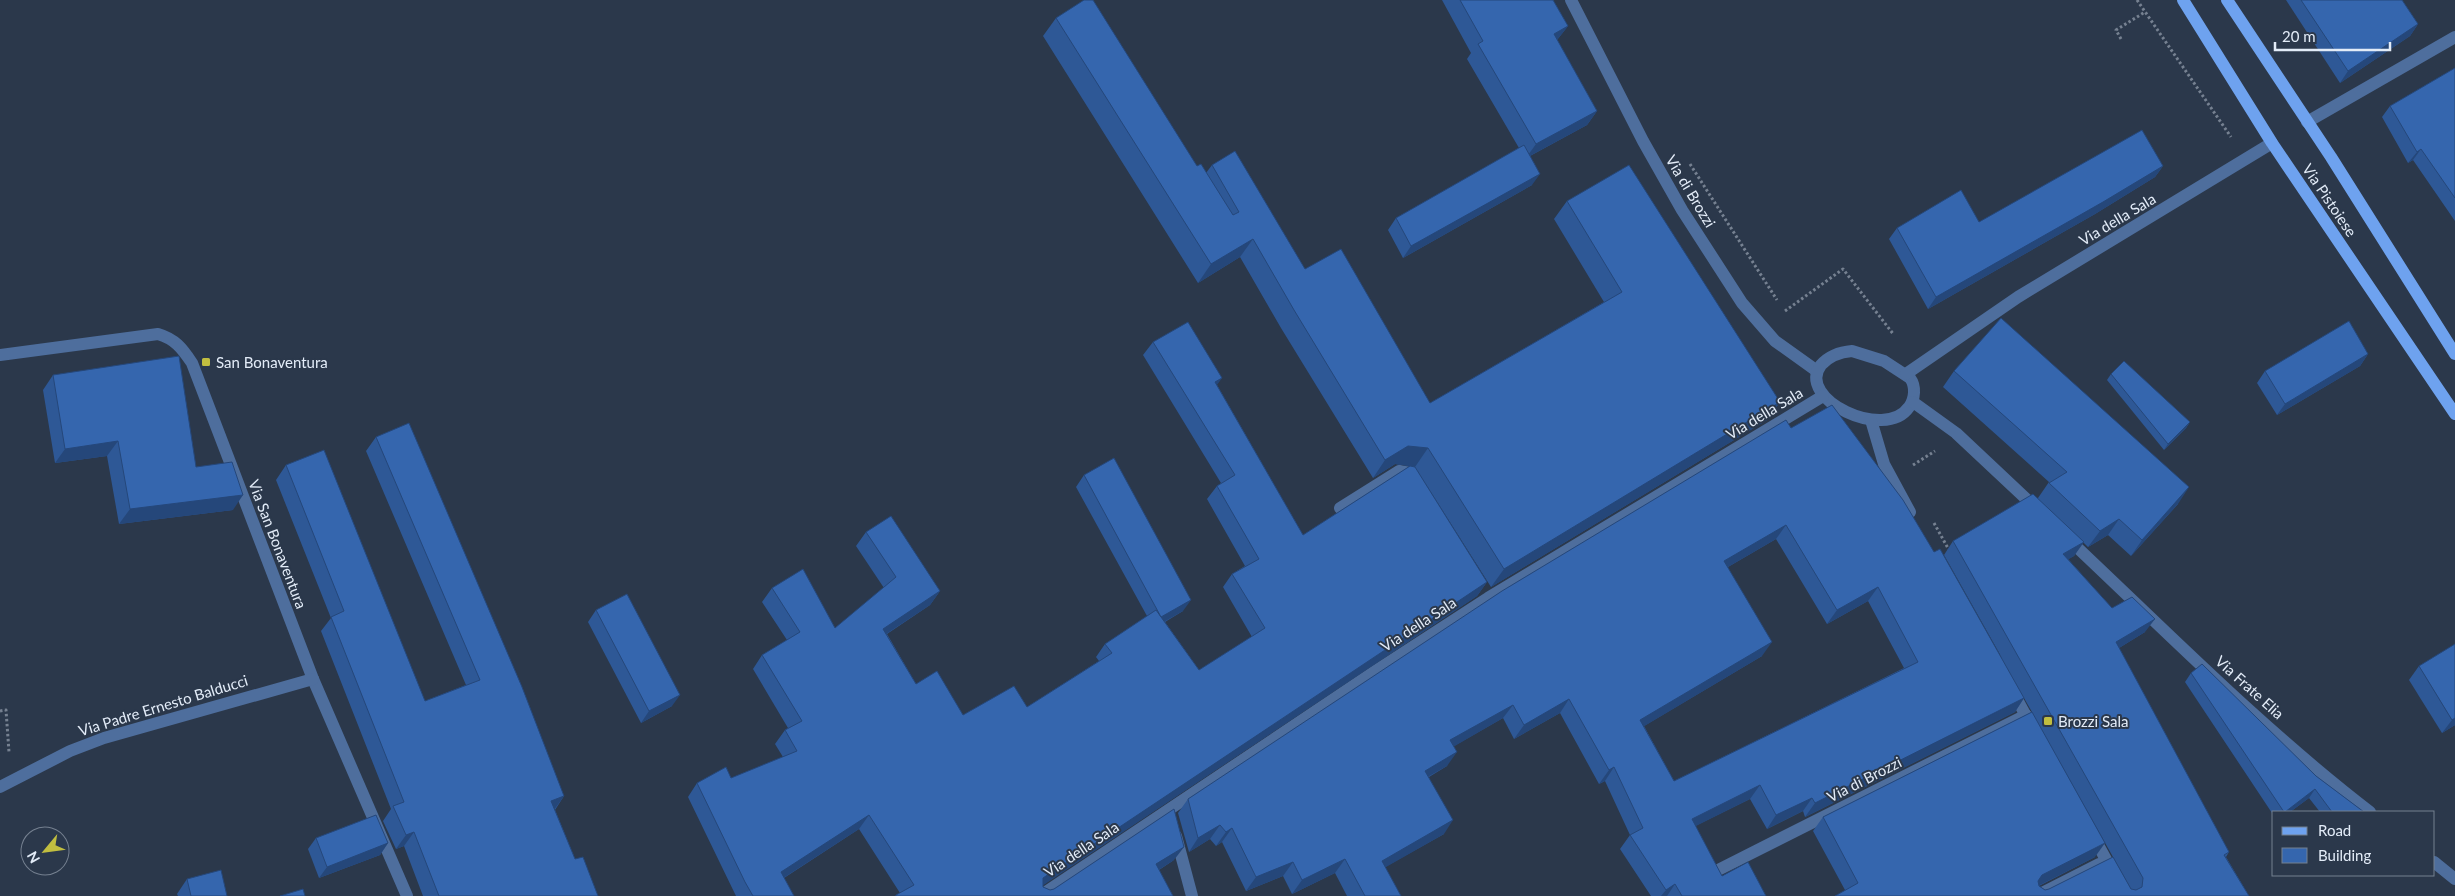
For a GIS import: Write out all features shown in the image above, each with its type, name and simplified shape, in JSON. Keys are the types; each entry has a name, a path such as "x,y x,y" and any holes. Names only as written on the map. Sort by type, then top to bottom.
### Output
{"main road":[{"name":"Via Pistoiese","path":"2183,0 2272,143 2455,414"},
{"name":"Via Pistoiese","path":"2227,0 2455,354"}],"street":[{"name":"Via di Brozzi","path":"1571,0 1643,141 1682,210 1742,303 1775,341 1817,371"},
{"path":"2307,122 2455,37"},
{"name":"Via della Sala","path":"1906,374 2018,297 2272,143"},
{"name":"Via San Bonaventura","path":"0,355 158,334 172,338 183,349 193,367 313,679 407,896"},
{"path":"1841,352 1852,352 1884,361 1906,374 1913,382 1913,402 1901,416 1892,419 1871,420 1830,402 1823,396 1816,379 1817,371 1831,357 1841,352"},
{"name":"Via della Sala","path":"1040,896 1488,598 1823,396"},
{"name":"Via Frate Elia","path":"1913,402 1956,433 2200,664 2331,782 2369,811"},
{"path":"1871,420 1890,477 1918,527"},
{"path":"1340,508 1399,471 1410,473 1420,489"},
{"path":"1480,584 1488,598"},
{"name":"Via Padre Ernesto Balducci","path":"0,787 70,751 104,738 313,679"},
{"path":"2006,680 2038,738"},
{"name":"Via di Brozzi","path":"1716,872 2026,715"},
{"path":"1169,809 1192,896"},
{"path":"2087,826 2126,896"},
{"path":"2036,896 2106,860"},
{"path":"2435,863 2455,878"}],"path":[{"path":"2136,0 2232,139"},
{"path":"2121,39 2116,30 2145,12"},
{"path":"1684,156 1785,312 1843,269 1900,342"},
{"path":"1912,465 1936,451"},
{"path":"0,711 6,710 9,755"}],"building":[{"path":"1084,0 1093,0 1197,166 1201,164 1233,215 1239,212 1212,165 1235,151 1305,269 1341,249 1430,403 1622,292 1567,201 1629,165 1780,402 1504,569 1428,448 1408,446 1385,460 1253,239 1211,264 1056,18"},
{"path":"1460,0 1553,0 1568,26 1554,34 1597,111 1536,144 1478,44 1483,41"},
{"path":"2301,0 2402,0 2418,24 2348,71"},
{"path":"2455,68 2455,198 2421,149 2417,152 2390,106"},
{"path":"2142,130 2163,166 1936,297 1897,228 1961,190 1979,222"},
{"path":"1524,145 1540,174 1411,246 1396,218"},
{"path":"2001,318 2189,487 2142,540 2119,519 2100,531 2049,483 2067,472 1954,371"},
{"path":"2349,321 2368,354 2285,404 2265,371"},
{"path":"1188,322 1222,378 1215,382 1303,535 1410,466 1415,467 1487,582 1043,878 1043,887 1050,890 1054,889 1174,809 1184,847 1156,864 1173,896 896,896 914,885 869,815 781,872 794,896 753,896 697,783 726,767 731,778 797,751 785,730 802,721 762,655 800,632 772,588 803,569 835,628 896,577 866,532 891,516 940,591 883,629 916,684 937,671 963,715 1014,686 1027,707 1112,653 1105,644 1156,610 1199,670 1265,628 1232,574 1259,559 1217,486 1235,475 1153,342"},
{"path":"179,356 196,467 232,462 243,495 130,509 118,441 65,449 53,375"},
{"path":"2124,361 2190,422 2168,444 2111,374"},
{"path":"1832,405 1903,500 1934,552 1940,549 2024,698 1815,803 1812,798 1776,815 1760,785 1692,819 1722,876 1748,862 1766,896 1682,896 1675,884 1666,890 1630,835 1643,828 1614,767 1609,770 1569,699 1524,725 1513,705 1450,740 1457,752 1425,771 1453,820 1382,861 1401,896 1365,896 1345,859 1302,880 1293,862 1256,877 1232,828 1226,832 1220,825 1198,838 1188,799 1502,591 1786,420 1791,428","holes":["1786,525 1837,610 1878,587 1918,662 1674,781 1640,720 1772,642 1724,561"]},
{"path":"409,423 522,687 564,796 551,801 575,859 583,857 598,896 439,896 414,832 406,835 393,806 404,802 331,617 344,611 286,465 324,450 425,701 480,680 376,437"},
{"path":"1114,458 1191,600 1161,617 1084,475"},
{"path":"2033,494 2084,542 2063,554 2112,608 2132,597 2155,619 2116,642 2229,852 2224,855 2249,896 1835,896 1858,883 1823,817 2032,712 2105,843 2042,875 2038,881 2039,886 2045,890 2049,889 2113,857 2131,889 2136,890 2142,887 2143,878 1953,541"},
{"path":"627,594 680,695 649,711 596,610"},
{"path":"2455,644 2455,718 2452,720 2419,666"},
{"path":"2202,664 2316,776 2363,811 2331,811 2315,789 2286,811 2283,811 2191,673"},
{"path":"376,815 388,843 327,867 316,838"},
{"path":"221,870 227,896 191,896 187,879"},
{"path":"303,889 305,896 280,896"}],"place":[{"name":"San Bonaventura","path":"206,362"},
{"name":"Brozzi Sala","path":"2048,721"}]}
